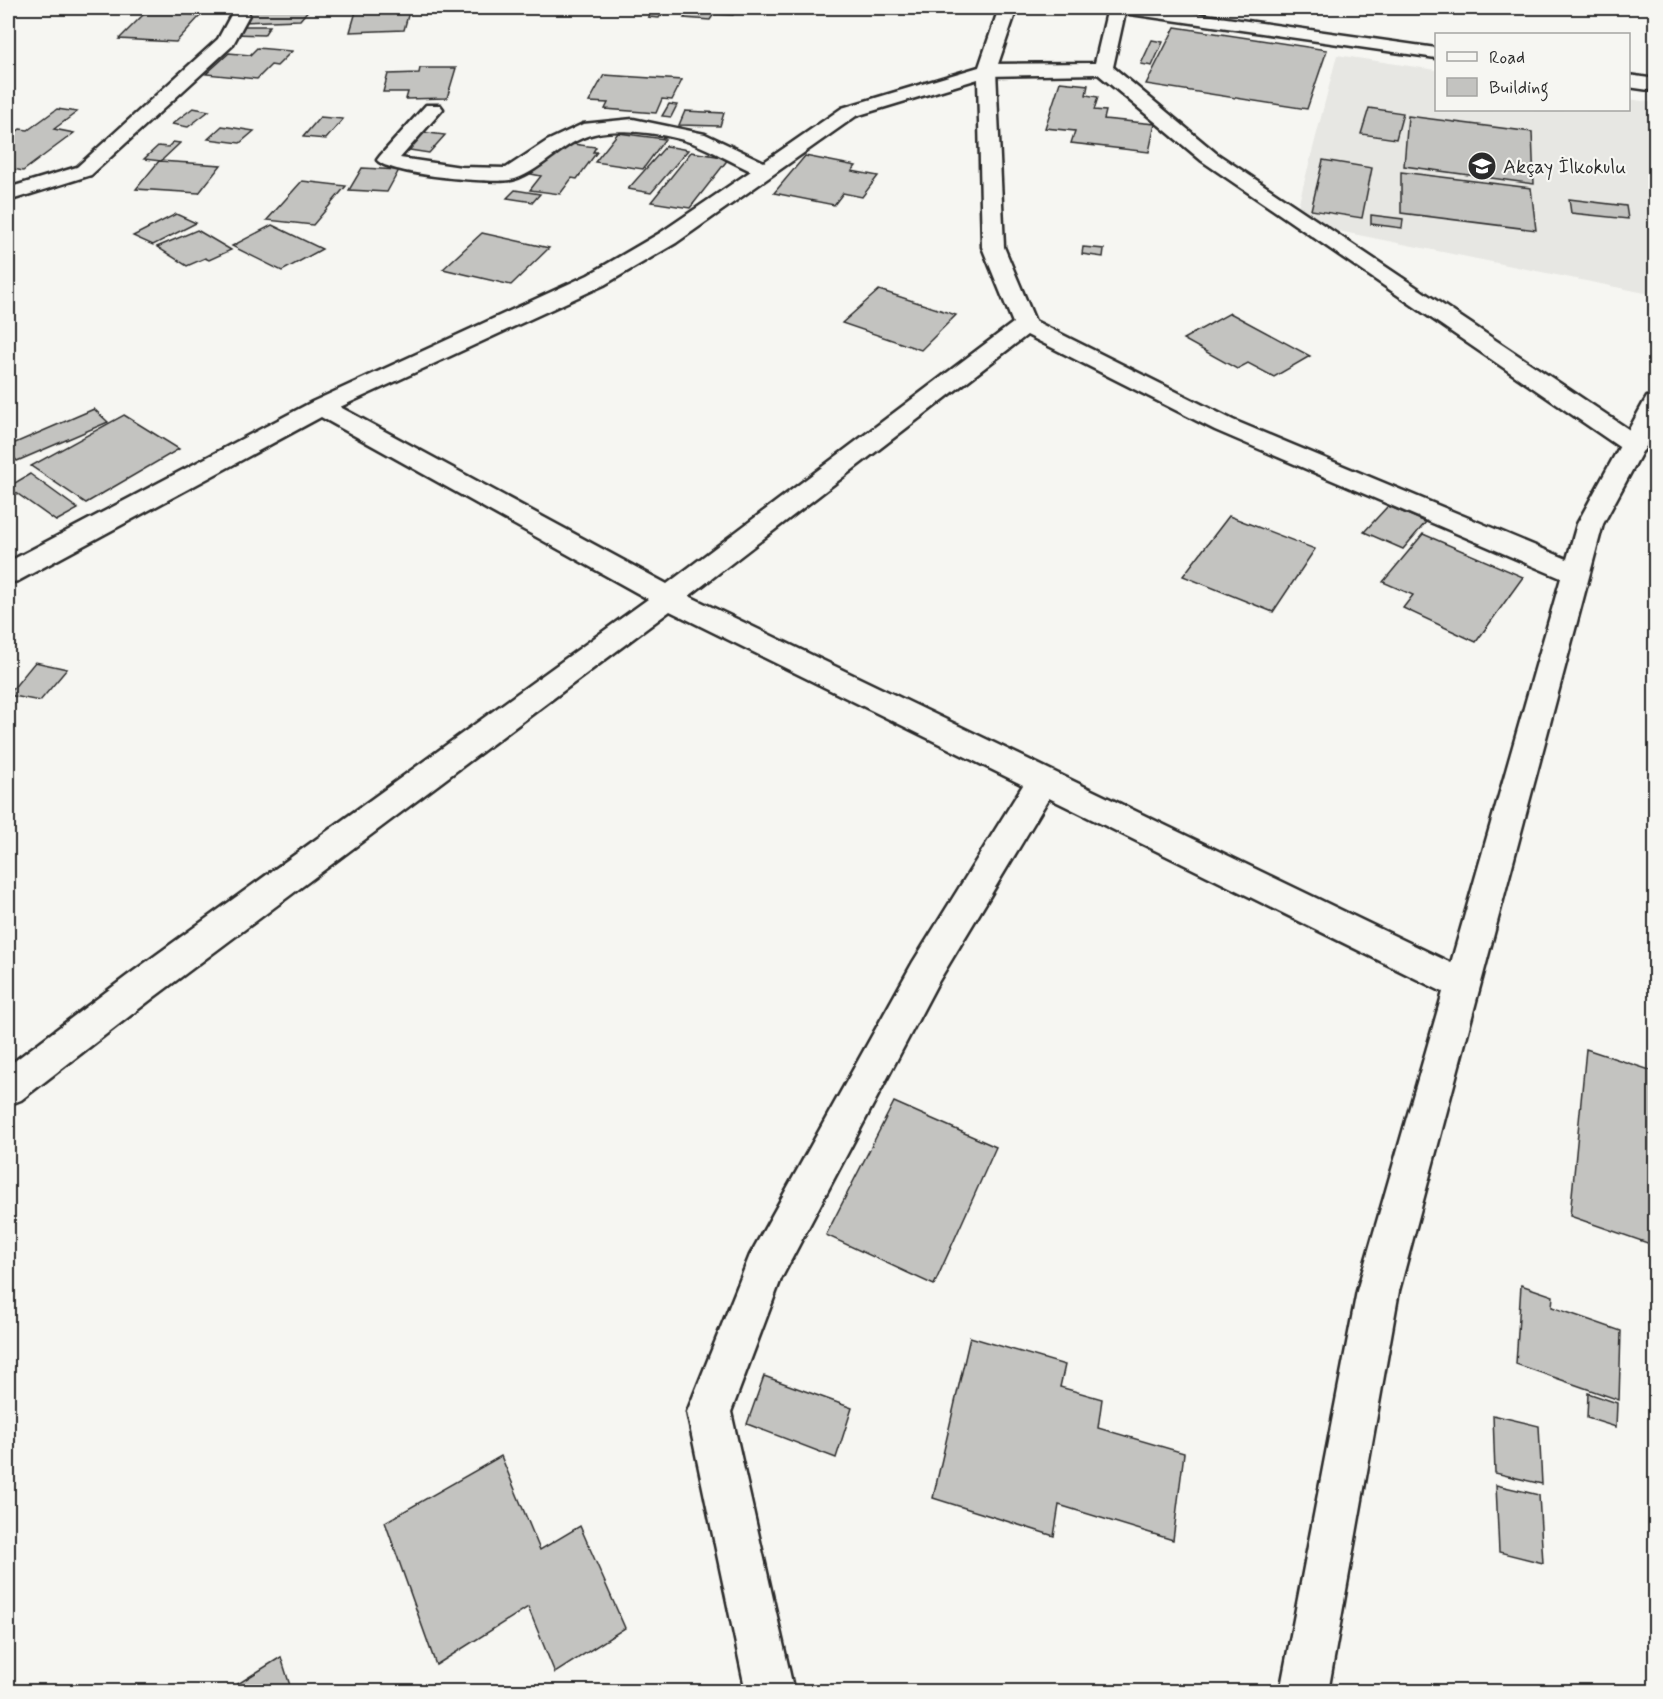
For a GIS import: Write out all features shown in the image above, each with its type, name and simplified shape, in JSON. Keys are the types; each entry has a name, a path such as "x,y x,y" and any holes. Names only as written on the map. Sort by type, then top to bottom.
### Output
{"street":[{"path":"8,195 84,171 226,42 240,15 236,8"},
{"path":"1008,8 987,70 993,247 1025,325 1224,425 1575,573"},
{"path":"1103,68 1118,8"},
{"path":"1123,8 1435,53"},
{"path":"8,573 321,407 596,280 668,238 849,112 987,70 1103,68 1209,157 1634,445"},
{"path":"1630,81 1656,85"},
{"path":"433,108 387,159 393,163 451,172 509,174 525,166 554,145 590,128 633,125 698,138 766,170"},
{"path":"8,1089 140,987 669,597 1025,325"},
{"path":"1304,1692 1378,1291 1590,524 1656,402"},
{"path":"321,407 669,597 1462,985"},
{"path":"770,1692 709,1412 764,1269 925,973 1043,780"}],"shaded area":[{"name":"Akçay İlkokulu","path":"1337,55 1435,70 1435,111 1630,111 1630,99 1655,103 1655,295 1294,222"}],"building":[{"path":"150,8 192,8 186,14 201,15 176,42 119,39"},
{"path":"253,8 310,8 300,20 242,22"},
{"path":"357,8 410,8 404,30 350,32"},
{"path":"738,8 733,15 714,14 710,20 684,18 687,14 663,12 659,18 648,17 653,9"},
{"path":"243,26 270,26 264,35 236,34"},
{"path":"1175,27 1327,50 1307,109 1146,84"},
{"path":"1152,40 1163,42 1152,66 1141,64"},
{"path":"257,48 292,51 277,66 271,65 257,79 206,74 229,53 250,55"},
{"path":"420,68 456,68 447,98 406,99 408,92 383,92 388,74 419,73"},
{"path":"604,75 682,80 672,100 662,99 656,113 605,109 608,103 589,102"},
{"path":"1060,82 1088,85 1086,95 1098,97 1094,110 1106,111 1104,119 1155,124 1149,152 1071,143 1075,131 1045,128"},
{"path":"669,104 677,105 671,117 662,116"},
{"path":"193,108 209,111 188,127 172,124"},
{"path":"1369,108 1403,113 1396,139 1361,134"},
{"path":"57,109 77,112 54,129 74,133 23,171 8,168 8,138 20,129 28,130"},
{"path":"685,111 724,113 720,126 679,125"},
{"path":"1408,116 1532,132 1534,184 1404,166"},
{"path":"320,117 343,119 326,139 303,137"},
{"path":"222,126 254,131 240,143 208,139"},
{"path":"420,132 445,135 429,153 403,149"},
{"path":"618,133 665,139 643,169 595,162"},
{"path":"173,142 180,143 161,161 144,159 158,146 168,147"},
{"path":"565,143 596,147 593,152 597,152 577,179 572,178 560,194 530,190 541,176 531,174 550,151"},
{"path":"666,146 688,150 651,193 628,189"},
{"path":"691,152 729,158 690,208 651,202"},
{"path":"805,156 856,166 852,171 878,176 862,197 843,193 834,205 774,193"},
{"path":"1323,160 1372,168 1362,218 1311,210"},
{"path":"159,161 221,165 199,193 136,189"},
{"path":"362,168 399,170 387,192 349,190"},
{"path":"1401,172 1531,188 1536,230 1401,213"},
{"path":"302,181 346,186 313,225 267,220"},
{"path":"515,190 540,194 533,202 507,198"},
{"path":"1569,199 1626,206 1628,219 1571,213"},
{"path":"176,214 196,223 153,245 133,236"},
{"path":"1371,215 1403,219 1402,228 1371,224"},
{"path":"272,225 322,249 282,271 232,246"},
{"path":"197,230 231,250 209,260 205,258 187,266 157,247"},
{"path":"482,233 549,248 511,285 443,269"},
{"path":"1083,247 1104,249 1103,257 1082,254"},
{"path":"879,290 956,315 921,350 842,323"},
{"path":"1230,313 1310,356 1274,377 1248,363 1237,369 1183,339"},
{"path":"94,409 108,422 17,461 8,451 8,446"},
{"path":"124,415 179,449 86,503 31,466"},
{"path":"30,474 78,509 56,521 8,487"},
{"path":"1388,506 1426,522 1403,549 1364,532"},
{"path":"1229,516 1315,549 1273,612 1183,576"},
{"path":"1423,534 1523,577 1476,642 1403,608 1413,595 1383,582"},
{"path":"35,662 67,669 40,701 8,695"},
{"path":"1586,1049 1656,1072 1656,1246 1570,1216"},
{"path":"894,1102 996,1147 934,1285 826,1235"},
{"path":"1521,1285 1553,1296 1552,1307 1621,1331 1619,1400 1516,1364"},
{"path":"970,1337 1065,1365 1060,1387 1102,1399 1098,1428 1184,1453 1173,1540 1059,1505 1054,1536 933,1498"},
{"path":"764,1376 852,1408 836,1458 747,1424"},
{"path":"1588,1393 1617,1403 1616,1427 1587,1418"},
{"path":"1493,1415 1539,1426 1542,1484 1495,1473"},
{"path":"501,1456 540,1550 580,1526 625,1628 555,1673 528,1607 436,1665 385,1522"},
{"path":"1496,1485 1539,1495 1543,1563 1499,1552"},
{"path":"281,1657 292,1692 225,1692"}],"place":[{"name":"Akçay İlkokulu","path":"1482,166"}]}
